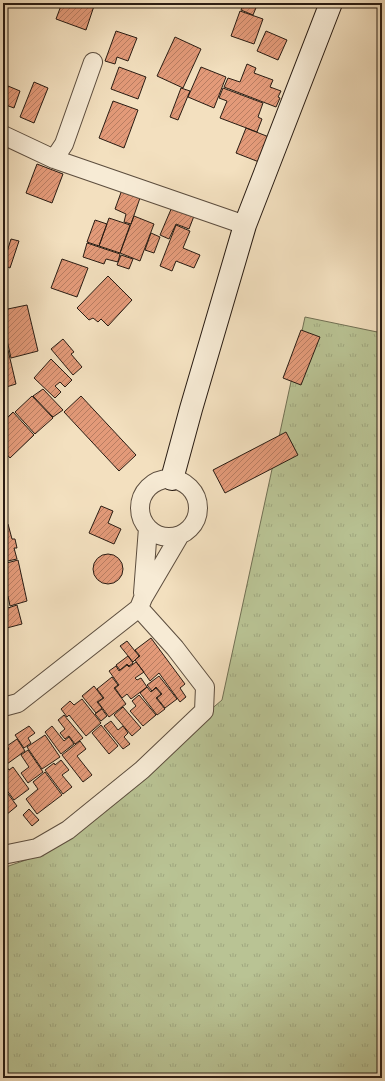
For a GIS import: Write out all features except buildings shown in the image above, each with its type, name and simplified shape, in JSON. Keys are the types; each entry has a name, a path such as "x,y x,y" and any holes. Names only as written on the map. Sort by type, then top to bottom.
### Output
{"street":[{"path":"172,479 191,408 245,225 331,3"},
{"path":"54,159 64,144 93,62"},
{"path":"3,135 54,159 245,225"},
{"path":"163,479 172,479 181,481 193,492 197,504 197,516 188,530 180,535 164,537 156,534 148,528 140,513 140,504 143,495 155,482 163,479"},
{"path":"3,855 37,848 68,830 142,770 204,711 205,687 141,603 148,528"},
{"path":"3,708 18,703 141,603 180,535"}],"green space":[{"path":"305,317 382,333 382,1078 3,1078 3,868 40,855 222,700"}]}
